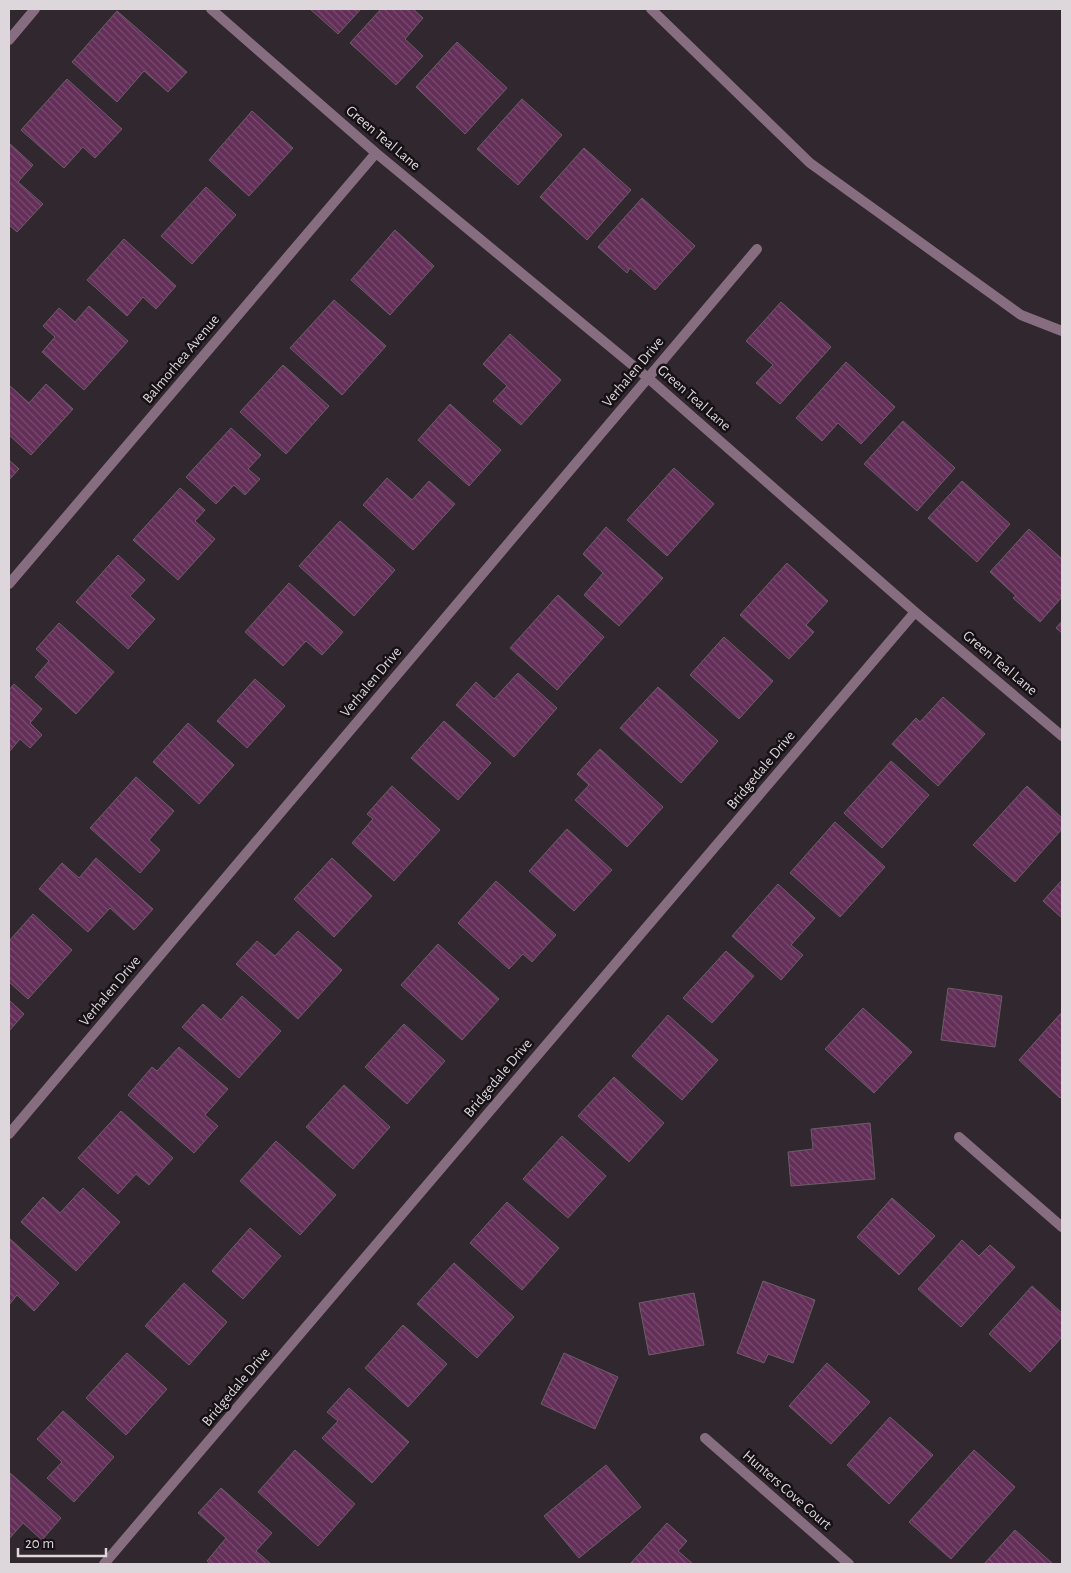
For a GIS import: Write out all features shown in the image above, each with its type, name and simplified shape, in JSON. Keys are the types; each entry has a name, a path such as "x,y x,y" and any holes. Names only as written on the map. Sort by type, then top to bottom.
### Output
{"street":[{"path":"9,40 35,9"},
{"name":"Green Teal Lane","path":"211,9 376,153 648,378 915,612 1062,736"},
{"path":"651,9 810,163 1021,315 1062,331"},
{"name":"Balmorhea Avenue","path":"9,584 376,153"},
{"name":"Verhalen Drive","path":"9,1134 757,249"},
{"name":"Bridgedale Drive","path":"104,1564 915,612"},
{"path":"959,1137 1062,1227"},
{"name":"Hunters Cove Court","path":"705,1438 848,1564"}],"building":[{"path":"310,9 361,9 338,34"},
{"path":"381,9 413,9 423,18 405,39 423,56 396,85 350,43"},
{"path":"117,11 187,72 168,92 144,71 117,102 72,62"},
{"path":"457,42 507,88 465,134 416,87"},
{"path":"67,79 122,129 95,158 83,147 64,168 21,130"},
{"path":"522,99 562,135 518,185 477,149"},
{"path":"252,111 293,148 249,196 209,160"},
{"path":"9,143 33,165 18,182 43,204 17,232 9,225"},
{"path":"584,148 631,190 587,240 540,197"},
{"path":"206,187 236,215 192,264 161,236"},
{"path":"642,198 695,246 655,290 630,268 627,273 598,247"},
{"path":"395,230 434,266 390,315 351,280"},
{"path":"124,239 176,286 156,309 143,297 127,316 87,280"},
{"path":"334,300 386,346 342,395 290,348"},
{"path":"781,302 831,347 780,404 756,383 773,365 746,341"},
{"path":"89,306 128,341 84,390 42,352 55,337 43,326 59,308 75,322"},
{"path":"510,334 561,380 521,425 493,401 507,386 483,364"},
{"path":"846,362 895,407 861,444 838,423 822,441 796,418"},
{"path":"283,365 329,406 286,454 240,412"},
{"path":"46,384 73,409 31,455 9,435 9,385 29,403"},
{"path":"450,404 501,450 469,486 418,440"},
{"path":"903,421 955,468 917,511 864,464"},
{"path":"231,428 261,455 248,469 260,479 245,495 234,485 216,504 186,477"},
{"path":"9,460 19,469 9,480"},
{"path":"674,468 714,504 667,556 627,520"},
{"path":"387,478 412,500 429,481 455,504 413,550 363,505"},
{"path":"962,481 1010,524 977,562 928,518"},
{"path":"180,488 205,510 195,521 215,539 178,580 133,540"},
{"path":"340,521 395,570 354,616 299,566"},
{"path":"606,527 663,578 619,626 584,595 603,573 583,554"},
{"path":"1029,529 1062,559 1062,597 1040,622 1013,598 1016,596 990,572"},
{"path":"118,555 145,580 130,596 155,619 128,649 76,602"},
{"path":"787,563 828,601 806,625 814,632 789,659 740,615"},
{"path":"289,583 343,632 322,655 306,641 283,666 245,632"},
{"path":"558,595 604,637 557,690 510,648"},
{"path":"1062,621 1062,633 1056,628"},
{"path":"59,623 114,672 76,714 35,677 49,661 36,649"},
{"path":"724,637 773,681 739,719 690,675"},
{"path":"518,673 557,708 514,757 456,705 476,682 494,699"},
{"path":"255,679 285,706 247,748 217,721"},
{"path":"14,684 42,709 30,723 42,735 30,748 20,739 9,752 9,690"},
{"path":"658,687 718,741 681,783 620,728"},
{"path":"943,697 985,734 938,786 892,744 916,718 920,722"},
{"path":"444,721 491,763 458,800 411,758"},
{"path":"188,723 234,765 199,804 153,762"},
{"path":"600,749 663,807 627,847 575,800 589,785 577,774"},
{"path":"891,761 929,795 882,848 844,813"},
{"path":"136,777 174,811 149,840 160,850 140,873 90,828"},
{"path":"392,786 440,830 394,881 352,843 373,819 367,814"},
{"path":"1027,786 1062,818 1062,829 1015,882 973,845"},
{"path":"835,822 885,867 840,917 790,873"},
{"path":"567,829 612,870 574,911 529,871"},
{"path":"96,858 153,909 134,930 110,908 88,932 39,889 62,863 79,878"},
{"path":"332,858 372,896 334,937 294,899"},
{"path":"1062,880 1062,918 1043,901"},
{"path":"496,881 556,935 532,962 523,954 509,969 458,923"},
{"path":"778,884 815,918 791,945 803,955 781,980 732,936"},
{"path":"33,914 72,950 28,999 9,982 9,941"},
{"path":"298,931 342,970 298,1019 236,964 257,941 275,956"},
{"path":"438,944 499,999 462,1040 401,985"},
{"path":"726,951 754,976 712,1023 683,998"},
{"path":"948,988 1002,996 995,1047 941,1040"},
{"path":"242,996 281,1031 239,1078 182,1027 203,1004 221,1020"},
{"path":"9,1000 24,1014 9,1031"},
{"path":"863,1008 912,1052 874,1093 825,1049"},
{"path":"1062,1012 1062,1096 1060,1098 1019,1060"},
{"path":"668,1015 718,1060 682,1100 632,1056"},
{"path":"404,1024 445,1061 407,1104 365,1067"},
{"path":"179,1047 228,1089 205,1115 218,1126 194,1153 128,1095 152,1067 157,1071"},
{"path":"614,1077 664,1123 629,1162 578,1116"},
{"path":"344,1085 390,1127 353,1169 306,1127"},
{"path":"121,1111 173,1158 149,1185 136,1174 118,1194 78,1158"},
{"path":"870,1123 875,1179 791,1186 788,1152 813,1149 811,1129"},
{"path":"562,1136 606,1176 568,1218 523,1179"},
{"path":"276,1141 336,1195 300,1235 240,1181"},
{"path":"83,1188 120,1222 76,1271 21,1222 43,1197 60,1213"},
{"path":"892,1198 935,1236 899,1275 857,1237"},
{"path":"507,1202 559,1248 522,1290 470,1243"},
{"path":"250,1228 281,1256 243,1299 212,1271"},
{"path":"9,1238 59,1283 34,1311 17,1295 9,1305"},
{"path":"962,1240 979,1256 990,1245 1015,1267 961,1327 918,1289"},
{"path":"454,1263 514,1317 477,1358 417,1304"},
{"path":"763,1281 815,1300 793,1363 768,1354 764,1363 737,1353"},
{"path":"184,1283 227,1322 189,1365 145,1326"},
{"path":"1032,1286 1062,1313 1062,1337 1030,1372 989,1334"},
{"path":"694,1293 704,1345 649,1355 639,1303"},
{"path":"403,1325 447,1364 408,1407 365,1368"},
{"path":"127,1353 167,1389 126,1435 86,1398"},
{"path":"564,1353 618,1377 595,1429 541,1404"},
{"path":"827,1363 870,1402 831,1444 789,1406"},
{"path":"349,1388 409,1442 372,1483 322,1438 338,1421 327,1412"},
{"path":"63,1411 114,1457 74,1502 47,1478 62,1462 37,1439"},
{"path":"890,1417 933,1455 889,1504 847,1465"},
{"path":"295,1450 355,1504 318,1546 258,1492"},
{"path":"974,1450 1015,1487 951,1559 909,1522"},
{"path":"606,1465 641,1507 579,1558 544,1516"},
{"path":"10,1473 61,1518 42,1540 23,1523 9,1539"},
{"path":"221,1488 272,1533 256,1551 271,1564 211,1564 207,1561 226,1538 198,1513"},
{"path":"667,1523 687,1541 678,1551 693,1564 630,1564"},
{"path":"1015,1530 1053,1564 984,1564"}]}
